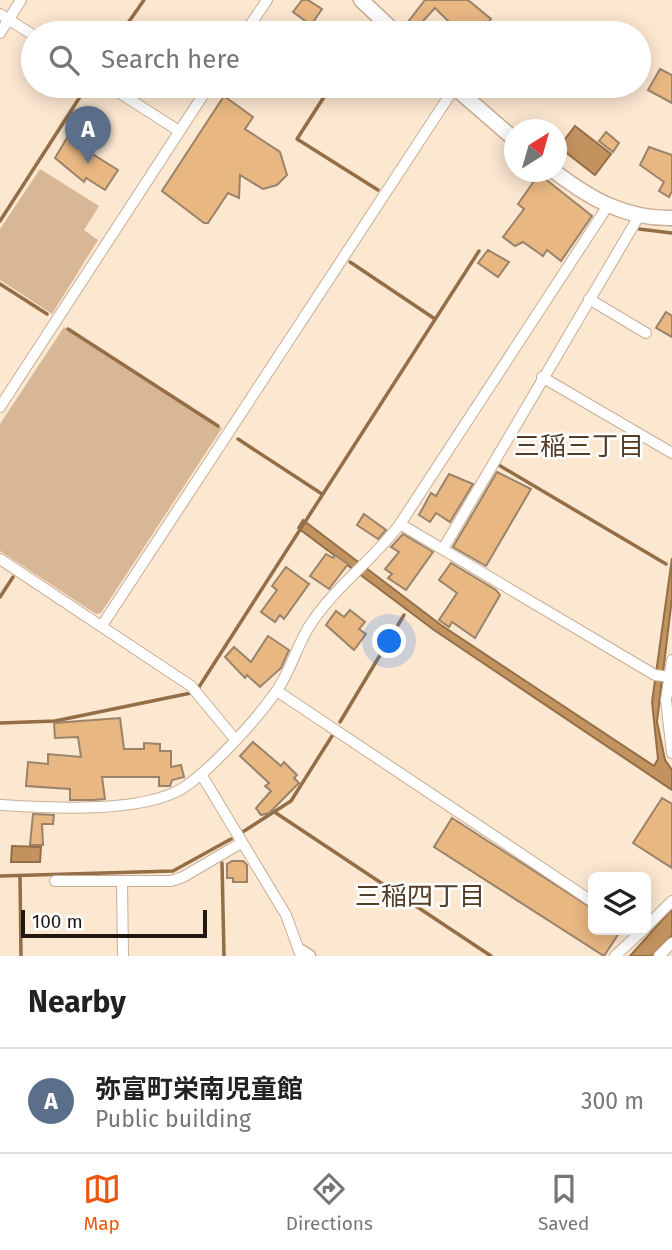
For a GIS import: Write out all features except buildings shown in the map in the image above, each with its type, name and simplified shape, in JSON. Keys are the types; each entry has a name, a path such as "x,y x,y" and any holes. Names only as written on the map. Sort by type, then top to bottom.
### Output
{"main road":[{"path":"361,0 383,21"},
{"path":"467,98 504,130"},
{"path":"567,180 607,207 639,216 672,218"}],"street":[{"path":"0,33 4,17 21,0"},
{"path":"253,21 267,0"},
{"path":"4,17 21,28"},
{"path":"128,98 179,131"},
{"path":"0,407 201,98"},
{"path":"103,624 447,98"},
{"path":"0,805 64,809 151,800 181,789 201,774 277,691 311,623 352,573 383,546 400,524 607,207"},
{"path":"443,549 639,216"},
{"path":"589,299 646,333"},
{"path":"542,377 672,453"},
{"path":"400,524 655,675 670,680"},
{"path":"0,559 103,624 191,686 234,738"},
{"path":"672,660 666,700 672,754"},
{"path":"277,691 588,899"},
{"path":"201,774 286,915 303,954"},
{"path":"55,881 171,881 183,877 241,843"},
{"path":"122,881 123,956"},
{"path":"651,921 672,901"},
{"path":"615,956 636,935"},
{"path":"659,956 672,943"}],"shaded area":[{"path":"575,126 611,154 595,175 567,153 567,136"},
{"path":"40,169 99,206 84,230 98,240 52,314 0,280 0,229"},
{"path":"64,327 222,428 101,613 96,614 0,551 0,424"},
{"path":"303,520 441,625 654,766 658,759 652,702 672,558 672,598 657,722 665,760 672,770 672,790 434,630 298,528"},
{"path":"12,846 41,847 40,862 11,862"},
{"path":"672,909 672,935 652,956 630,956 651,935"}],"waterway":[{"path":"129,21 144,0"},
{"path":"0,221 79,98"},
{"path":"323,98 297,139 378,190"},
{"path":"639,229 672,233"},
{"path":"199,687 479,251"},
{"path":"350,262 435,319"},
{"path":"0,284 47,314"},
{"path":"68,329 218,426"},
{"path":"238,439 322,494"},
{"path":"497,464 666,564"},
{"path":"0,597 13,577"},
{"path":"340,722 404,615"},
{"path":"0,723 55,721 191,693"},
{"path":"241,833 291,801 332,736"},
{"path":"276,813 491,956"},
{"path":"0,876 173,871 231,839"},
{"path":"222,863 224,956"},
{"path":"20,876 21,956"}],"place":[{"name":"弥富町栄南児童館","path":"88,164"}],"district":[{"name":"三稲三丁目","path":"579,446"},
{"name":"三稲四丁目","path":"420,896"}]}
